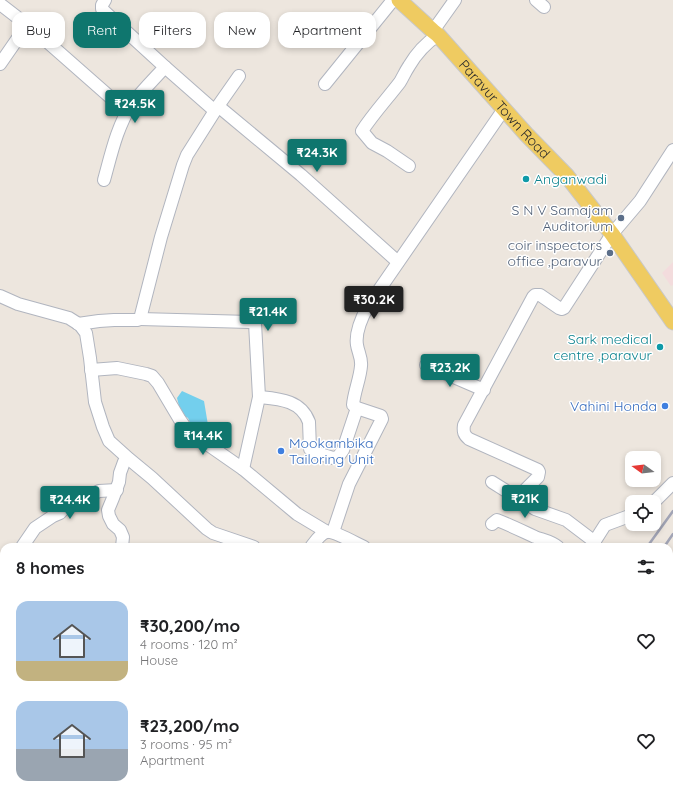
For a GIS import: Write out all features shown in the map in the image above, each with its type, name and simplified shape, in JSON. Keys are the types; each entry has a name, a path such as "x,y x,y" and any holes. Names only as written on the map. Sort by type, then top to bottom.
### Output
{"main road":[{"name":"Paravur Town Road","path":"399,0 435,33 526,134 567,176 612,234 672,319"}],"street":[{"path":"105,0 102,5 102,9 165,67 301,175 398,262"},
{"path":"325,84 393,0"},
{"path":"409,166 372,143 362,131 372,116 401,81 409,66 435,33 456,0"},
{"path":"0,4 12,13"},
{"path":"0,64 12,47"},
{"path":"54,48 128,112"},
{"path":"104,180 115,141 128,112 136,100 165,67"},
{"path":"140,318 161,237 183,165 217,108 239,76"},
{"path":"314,543 321,535 330,532 350,484 382,419 381,416 357,408 353,405 361,368 361,356 357,345 360,323 368,306 504,110"},
{"path":"518,497 538,477 538,470 469,439 464,433 464,426 533,297 540,294 559,308 564,308 612,234 640,201 673,150"},
{"path":"0,296 18,304 69,318 78,324 86,334 95,402 102,427 109,441 207,529 213,533 242,543"},
{"path":"78,324 99,321 137,320 140,318 250,322 255,324 259,397 243,469"},
{"path":"426,365 484,390"},
{"path":"91,370 117,368 152,376 158,383 187,430 243,469 297,514 330,532 355,543"},
{"path":"259,397 288,401 303,412 308,418 309,422 310,449 314,452 333,458 338,456 343,450 357,408"},
{"path":"122,543 123,537 120,530 113,524 108,510 117,490 120,473 127,458"},
{"path":"492,482 535,509 566,520 591,543"},
{"path":"661,495 673,483"},
{"path":"25,543 35,528 60,512 66,506 99,491 117,490"},
{"path":"594,543 605,526 625,518"},
{"path":"492,524 497,520 551,543"}],"shaded area":[{"path":"673,262 673,285 671,286 662,273"}],"water":[{"path":"182,391 204,401 209,431 219,448 192,427 188,418 181,414 177,398"}],"railway":[{"path":"650,543 673,511"},
{"path":"667,543 673,534"}],"place":[{"name":"Anganwadi","path":"526,179"},
{"name":"S N V Samajam Auditorium","path":"621,218"},
{"name":"coir inspectors office ,paravur","path":"610,253"},
{"name":"Sark medical centre ,paravur","path":"660,347"},
{"name":"Vahini Honda","path":"665,406"},
{"name":"Mookambika Tailoring Unit","path":"281,451"}]}
